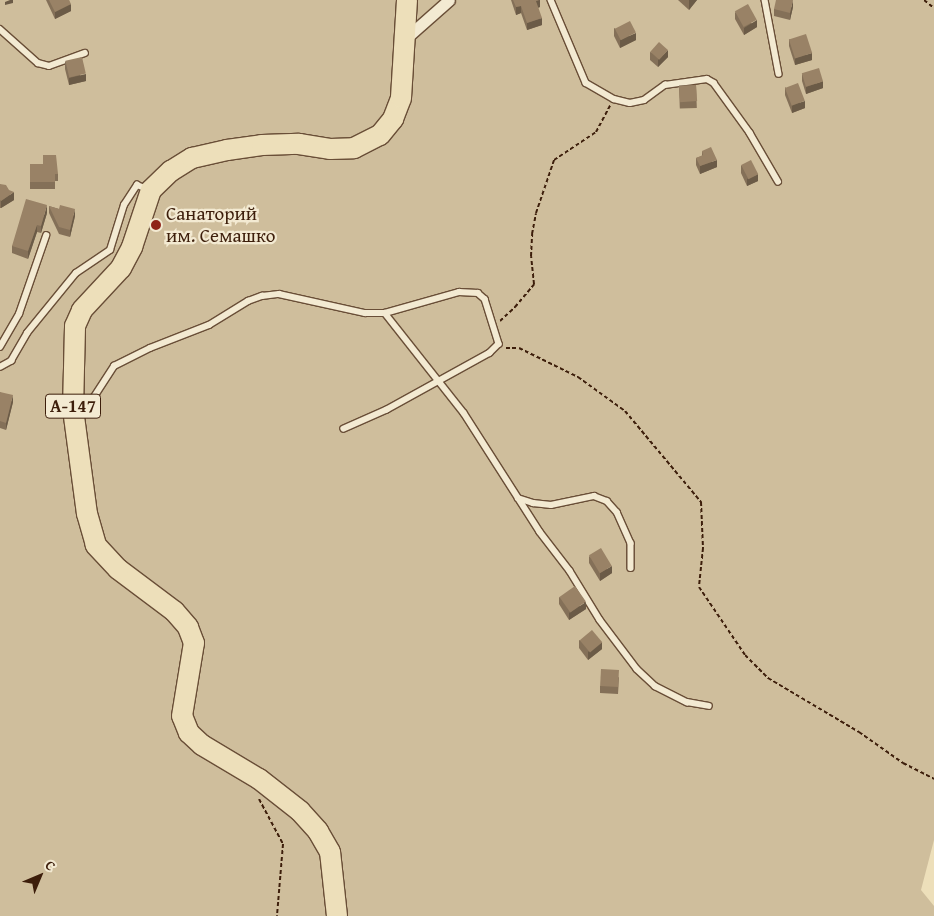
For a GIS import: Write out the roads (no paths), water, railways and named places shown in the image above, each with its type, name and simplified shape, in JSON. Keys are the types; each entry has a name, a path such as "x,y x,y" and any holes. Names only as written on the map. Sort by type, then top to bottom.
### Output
{"highway":[{"name":"А-147","path":"337,916 330,852 318,831 300,811 259,779 202,745 189,733 182,716 194,643 188,627 174,612 118,569 96,545 86,514 73,409 75,326 82,310 121,268 132,247 151,190 171,171 192,158 218,152 262,145 300,144 330,149 354,148 380,135 393,119 401,98 406,38 406,0"}],"street":[{"path":"406,38 449,0"}],"lane":[{"path":"551,0 586,83 614,99 630,103 644,100 665,85 707,79 714,83 750,133 778,181"},
{"path":"765,0 779,74"},
{"path":"0,29 38,64 50,66 85,52"},
{"path":"0,367 11,361 27,332 76,273 110,250 124,205 137,185 151,190"},
{"path":"0,347 19,314 46,236"},
{"path":"73,409 85,404 94,397 114,366 150,348 209,326 248,301 262,296 279,294 349,311 385,313 431,299 471,291 478,293 485,299 500,344 490,353 387,410 344,429"},
{"path":"385,313 464,413 540,532 570,571 600,620 637,669 655,686 687,702 708,706"},
{"path":"518,498 533,504 552,505 594,496 607,501 617,512 631,543 631,568"}],"place":[{"name":"Санаторий им. Семашко","path":"156,225"}]}
